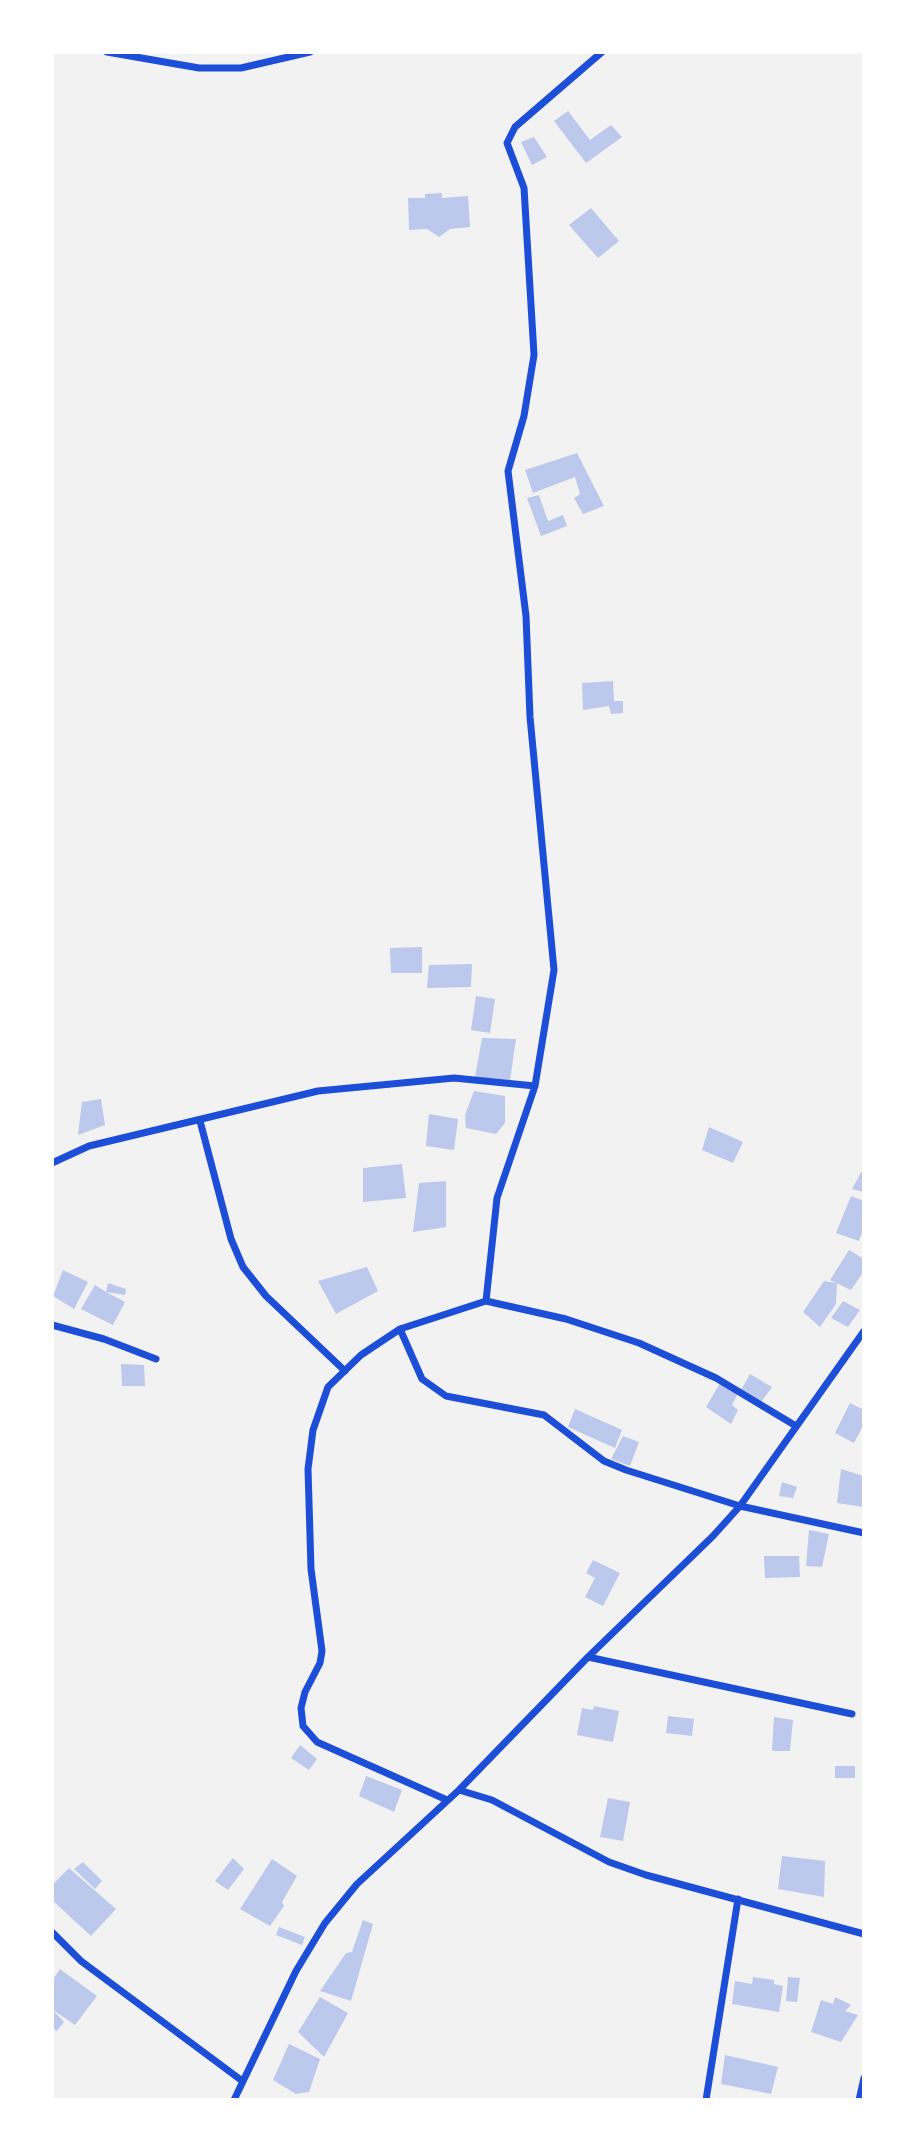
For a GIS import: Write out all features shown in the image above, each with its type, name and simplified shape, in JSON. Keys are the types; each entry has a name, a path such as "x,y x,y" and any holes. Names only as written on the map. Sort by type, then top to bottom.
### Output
{"street":[{"path":"107,52 199,68 241,68 310,52"},
{"path":"486,1301 497,1198 535,1086 554,970 530,717 526,616 508,471 523,416 534,355 524,188 507,143 515,127 602,52"},
{"path":"52,1163 89,1146 318,1091 454,1078 535,1086"},
{"path":"200,1121 231,1239 243,1267 266,1296 345,1371"},
{"path":"447,1800 317,1742 303,1726 301,1708 305,1692 320,1663 322,1651 311,1569 308,1469 313,1430 328,1387 361,1355 400,1329 486,1301 566,1319 639,1343 716,1378 796,1426"},
{"path":"52,1325 104,1339 156,1359"},
{"path":"400,1329 422,1379 446,1396 544,1415 604,1461 740,1506 863,1533"},
{"path":"233,2099 296,1972 325,1923 358,1884 459,1790 588,1657 713,1536 740,1506 863,1331"},
{"path":"588,1657 852,1714"},
{"path":"459,1790 492,1800 609,1862 646,1875 863,1934"},
{"path":"706,2099 738,1899"},
{"path":"52,1932 81,1961 113,1986 242,2080"},
{"path":"859,2099 863,2078"}],"building":[{"path":"568,111 590,140 611,125 622,137 586,163 554,121"},
{"path":"534,137 547,157 532,165 521,142"},
{"path":"442,193 442,198 468,196 470,227 450,229 439,237 427,229 409,230 408,198 425,198 425,194"},
{"path":"591,208 619,241 598,258 569,225"},
{"path":"577,453 604,506 583,514 574,498 580,494 575,477 533,493 525,470"},
{"path":"539,495 548,521 563,515 567,526 541,536 527,498"},
{"path":"613,681 614,701 623,701 623,713 611,714 609,706 583,710 582,683"},
{"path":"422,947 422,973 391,973 390,948"},
{"path":"472,964 471,987 427,988 429,965"},
{"path":"476,996 495,999 490,1033 471,1030"},
{"path":"482,1038 516,1039 510,1080 475,1077"},
{"path":"474,1091 505,1096 505,1123 496,1134 466,1128 465,1115"},
{"path":"101,1099 105,1125 78,1135 82,1102"},
{"path":"429,1114 458,1119 454,1150 426,1146"},
{"path":"709,1127 743,1142 733,1163 702,1150"},
{"path":"402,1164 406,1198 363,1202 363,1168"},
{"path":"864,1167 864,1192 852,1189"},
{"path":"446,1181 446,1227 413,1232 419,1183"},
{"path":"851,1196 864,1201 864,1227 859,1241 836,1233"},
{"path":"849,1250 864,1259 864,1271 851,1290 830,1280"},
{"path":"367,1267 378,1291 336,1314 318,1281"},
{"path":"63,1270 88,1282 74,1309 53,1296"},
{"path":"824,1281 837,1283 836,1304 820,1327 803,1312"},
{"path":"108,1283 126,1289 125,1295 106,1292"},
{"path":"95,1285 125,1302 113,1325 81,1309"},
{"path":"843,1301 860,1310 848,1327 831,1318"},
{"path":"121,1364 144,1365 145,1386 122,1386"},
{"path":"750,1374 772,1387 761,1402 741,1390"},
{"path":"720,1383 738,1393 732,1405 738,1410 731,1424 706,1407"},
{"path":"850,1403 864,1410 864,1424 854,1443 835,1433"},
{"path":"575,1409 622,1430 615,1448 568,1427"},
{"path":"623,1436 639,1442 630,1466 611,1459"},
{"path":"841,1469 864,1476 863,1507 837,1503"},
{"path":"782,1482 797,1487 793,1498 779,1496"},
{"path":"809,1530 829,1534 822,1567 806,1566"},
{"path":"764,1556 799,1556 800,1577 765,1578"},
{"path":"593,1560 620,1573 603,1606 585,1597 595,1578 586,1573"},
{"path":"594,1706 619,1711 613,1742 577,1735 582,1708 593,1710"},
{"path":"668,1716 694,1719 692,1736 666,1733"},
{"path":"774,1717 793,1720 790,1751 772,1751"},
{"path":"300,1745 317,1759 309,1770 291,1758"},
{"path":"835,1766 855,1766 855,1778 835,1778"},
{"path":"366,1776 402,1790 394,1812 359,1796"},
{"path":"608,1798 630,1802 623,1841 600,1837"},
{"path":"782,1856 825,1861 824,1897 778,1889"},
{"path":"233,1858 244,1869 228,1890 215,1881"},
{"path":"272,1859 297,1876 282,1902 284,1906 270,1926 240,1909"},
{"path":"83,1862 102,1881 95,1889 74,1869"},
{"path":"69,1868 116,1909 91,1936 52,1900 52,1885"},
{"path":"363,1920 373,1924 351,2001 320,1991 346,1953 352,1952"},
{"path":"279,1927 305,1937 302,1945 276,1935"},
{"path":"60,1969 97,1996 75,2025 53,2010 64,2022 57,2031 52,2028 52,1981"},
{"path":"753,1977 774,1980 774,1984 783,1986 779,2012 732,2004 735,1981 752,1984"},
{"path":"788,1977 800,1978 797,2002 786,2001"},
{"path":"320,1997 348,2013 324,2057 298,2032"},
{"path":"835,1997 851,2005 845,2011 858,2015 841,2042 811,2032 821,2000 833,2004"},
{"path":"289,2044 320,2059 309,2092 296,2094 273,2080"},
{"path":"725,2055 778,2067 771,2094 721,2084"}]}
